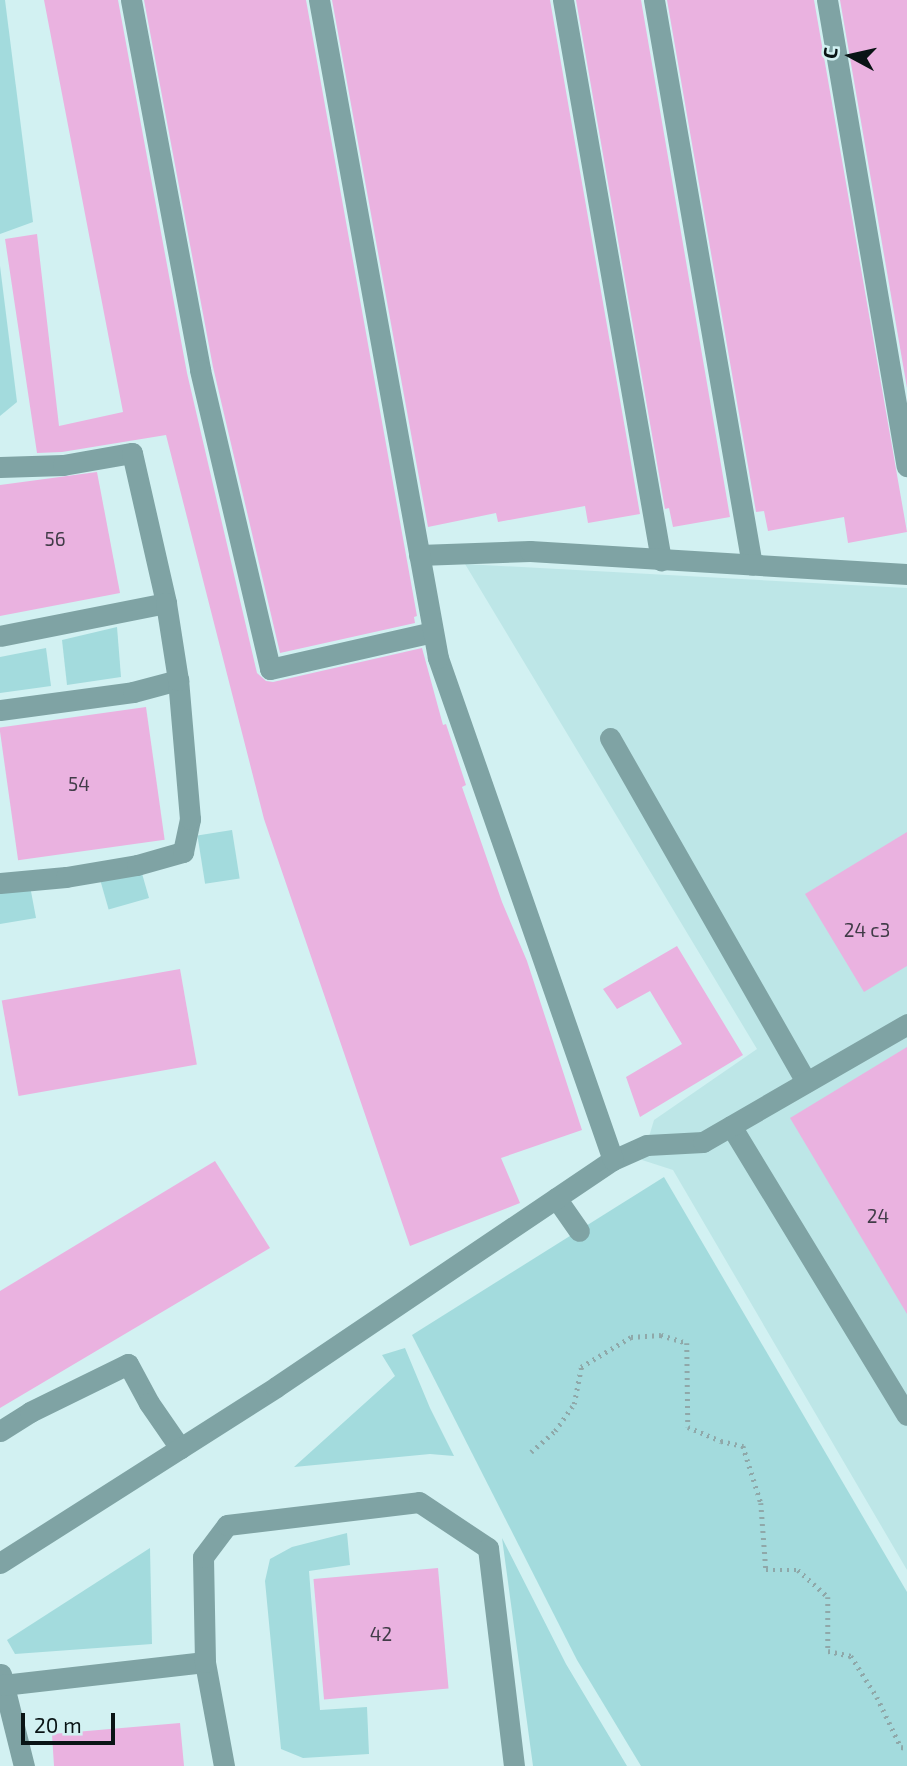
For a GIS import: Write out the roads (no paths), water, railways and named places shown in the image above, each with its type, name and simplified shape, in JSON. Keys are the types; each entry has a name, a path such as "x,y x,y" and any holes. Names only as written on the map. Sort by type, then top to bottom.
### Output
{"lane":[{"path":"131,0 200,370 270,669 433,632"},
{"path":"319,0 438,659 613,1160"},
{"path":"563,0 661,560"},
{"path":"654,0 752,565"},
{"path":"827,0 907,466"},
{"path":"0,467 63,465 132,453 166,603 178,680 190,820 183,852 137,865 66,877 0,883"},
{"path":"419,555 530,551 907,574"},
{"path":"0,636 166,603"},
{"path":"0,710 133,692 178,680"},
{"path":"610,738 806,1082"},
{"path":"0,1563 276,1387 613,1160 647,1145 703,1142 907,1024"},
{"path":"731,1126 907,1415"},
{"path":"556,1199 579,1231"},
{"path":"0,1431 30,1412 128,1364 149,1403 180,1448"},
{"path":"224,1766 205,1662 202,1557 227,1525 419,1502 488,1548 514,1766"},
{"path":"24,1766 2,1679 205,1662"}]}
